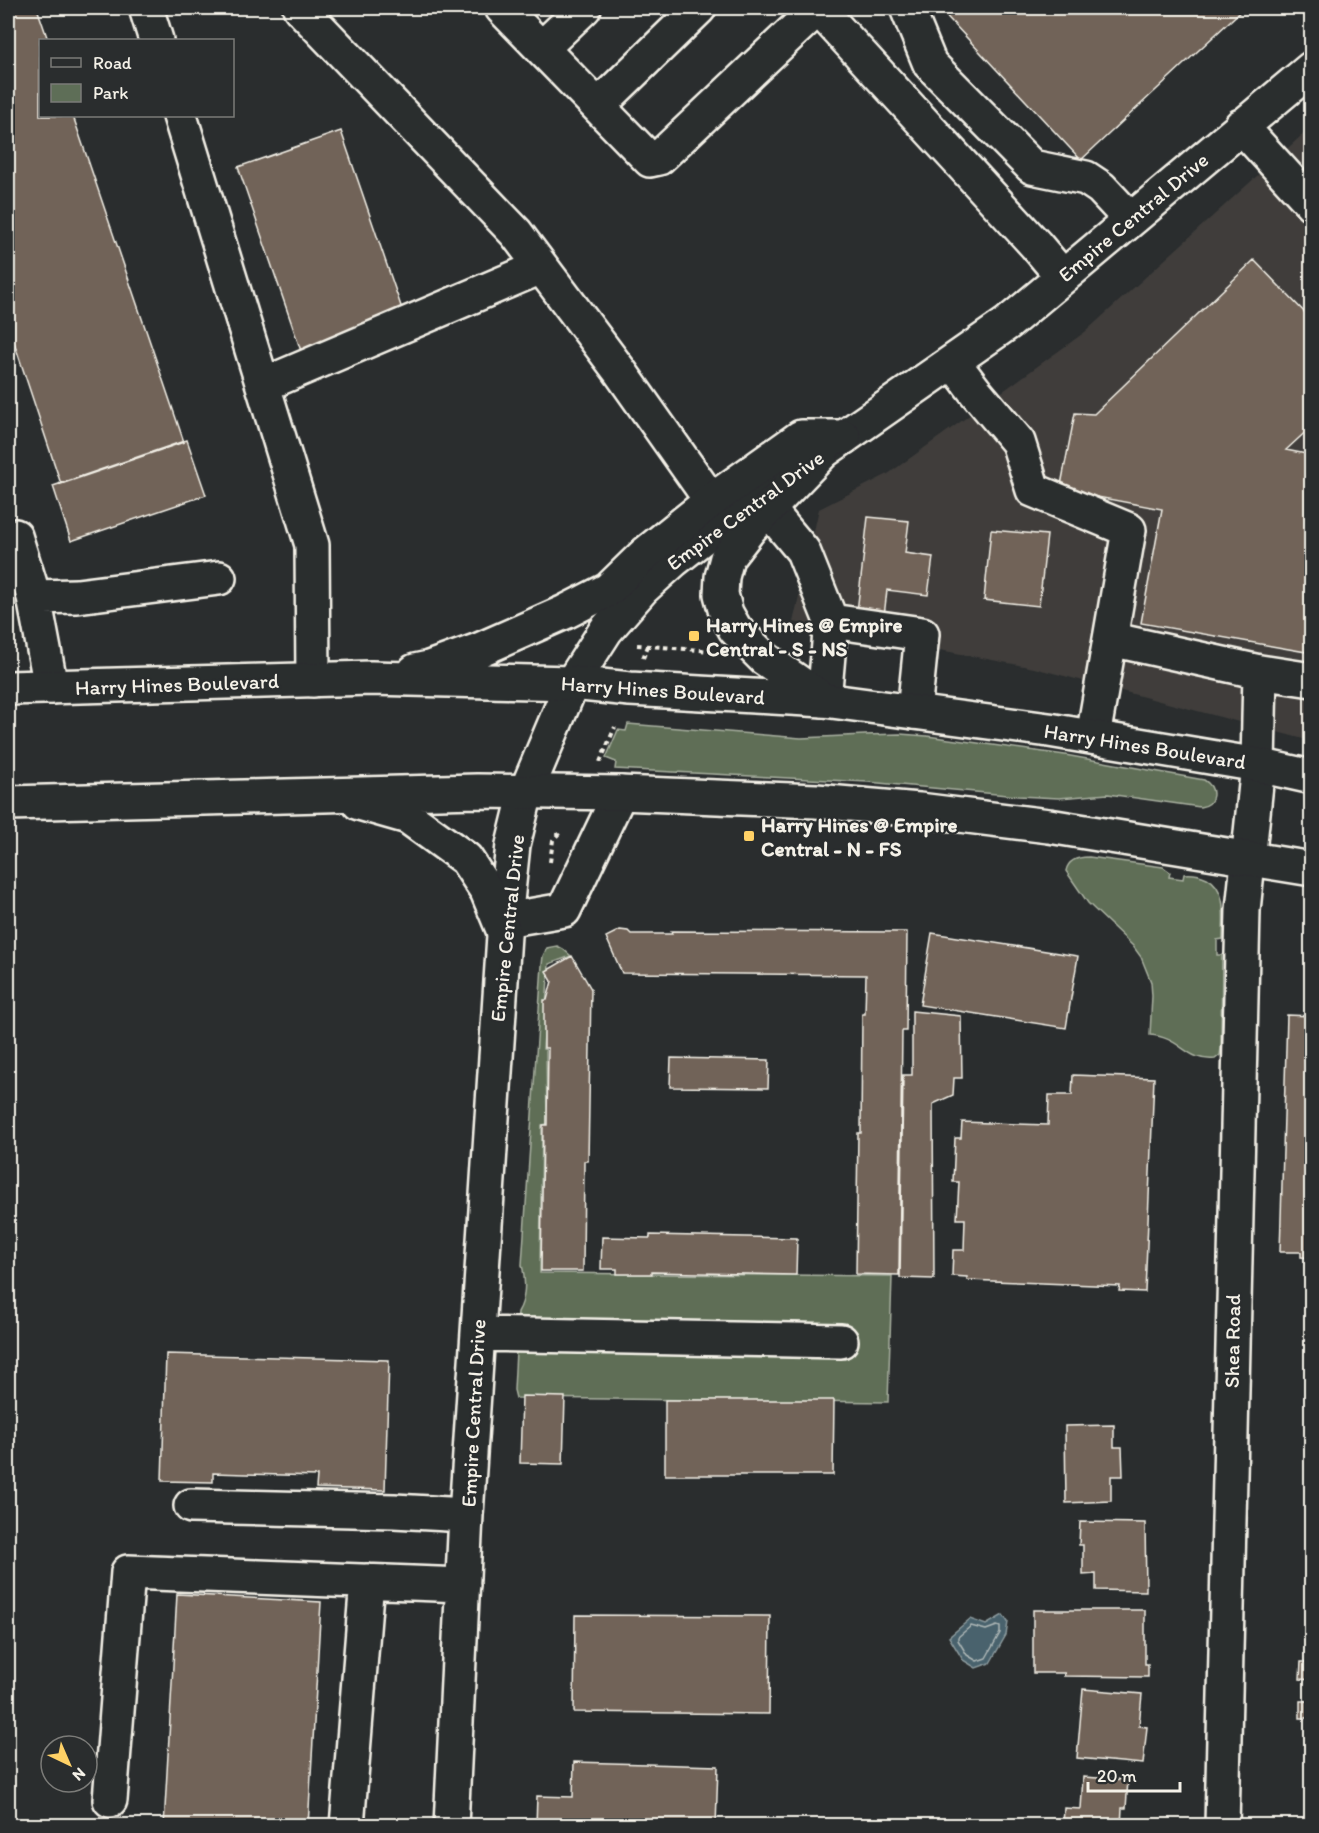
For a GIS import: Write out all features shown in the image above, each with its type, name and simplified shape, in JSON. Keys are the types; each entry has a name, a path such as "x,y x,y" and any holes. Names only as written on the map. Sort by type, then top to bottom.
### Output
{"main road":[{"path":"146,8 156,39"},
{"path":"300,8 516,233 619,370 718,511 645,554 608,590 565,612 469,654 429,668 371,678"},
{"path":"502,8 650,160 659,158 818,8 1062,276"},
{"path":"542,48 584,8"},
{"path":"598,106 699,8"},
{"path":"907,8 930,64 1032,167 1086,178 1101,188 1130,219"},
{"name":"Empire Central Drive","path":"451,1826 466,1515 504,926 513,844 526,792 572,684 606,630 642,589 674,560 718,511 833,445 1008,323 1311,68"},
{"path":"180,117 312,545 314,680"},
{"path":"1241,126 1311,204"},
{"path":"263,385 541,267"},
{"path":"953,362 1018,442 1033,490 1129,530 1093,737"},
{"path":"824,700 765,658 735,629 726,613 721,594 722,577 727,558 751,527 833,445"},
{"path":"768,509 803,551 831,621 824,700"},
{"path":"8,538 15,536 34,597 51,687"},
{"path":"34,597 77,596 219,578"},
{"path":"831,621 922,634 914,712"},
{"path":"1110,639 1260,672 1311,680"},
{"name":"Shea Road","path":"1222,1826 1243,910 1258,765 1260,672"},
{"name":"Harry Hines Boulevard","path":"8,688 371,678 572,684 824,700 1093,737 1258,765 1311,777"},
{"path":"8,803 477,791 816,801 919,810 1049,826 1249,857 1311,869"},
{"path":"328,794 408,817 466,859 487,891 504,926 564,910 620,794"},
{"path":"478,1334 840,1341"},
{"path":"191,1506 466,1515"},
{"path":"110,1800 128,1572 463,1585"},
{"path":"347,1826 367,1581"}],"path":[{"path":"637,645 716,651"},
{"path":"644,658 648,646"},
{"path":"600,762 615,727"}],"shaded area":[{"path":"1311,127 1311,741 1034,668 793,622 819,509 888,474 1085,332"}],"green space":[{"path":"628,724 801,738 900,734 927,736 1065,755 1204,780 1211,787 1213,796 1209,803 1200,807 1108,794 1059,798 1018,796 868,782 615,769 616,762 606,758 618,730 626,731"},
{"path":"1089,857 1163,867 1170,872 1169,877 1183,879 1184,874 1198,875 1207,878 1218,889 1223,905 1223,939 1217,940 1217,955 1222,955 1221,1048 1220,1055 1215,1059 1197,1057 1169,1040 1150,1035 1151,982 1141,957 1133,946 1088,903 1066,871 1074,860"},
{"path":"557,946 571,956 549,964 543,1049 546,1050 547,1124 542,1125 540,1273 892,1276 888,1402 516,1398 514,1390 518,1312 523,1301 524,1289 522,1265 542,965 547,948"}],"water":[{"path":"1003,1615 1008,1622 1006,1635 990,1663 976,1668 963,1660 949,1637 970,1619 986,1625"}],"building":[{"path":"8,8 37,8 48,39 39,39 39,117 73,117 184,442 61,484 8,324"},
{"path":"939,8 1244,8 1081,160"},
{"path":"341,131 404,315 301,351 238,167"},
{"path":"1254,260 1312,320 1312,426 1286,450 1312,455 1312,653 1141,623 1162,509 1060,490 1075,413 1094,414"},
{"path":"187,440 206,495 71,541 53,486"},
{"path":"868,517 909,521 905,553 933,557 928,595 887,590 884,616 857,612"},
{"path":"991,530 1047,535 1039,606 984,600"},
{"path":"620,930 631,934 672,934 671,931 907,932 906,1031 902,1031 899,1275 856,1274 858,1133 861,1133 862,1014 865,1014 866,975 622,973 606,937"},
{"path":"932,933 1078,956 1066,1028 920,1005"},
{"path":"572,956 591,989 588,1161 584,1161 583,1271 541,1271 543,1125 547,1125 548,1048 544,1048 544,1000 547,1000 552,981 546,971"},
{"path":"912,1011 961,1016 962,1078 954,1078 953,1095 933,1104 934,1279 900,1278 903,1075 912,1075"},
{"path":"1287,1015 1312,1016 1312,1258 1301,1257 1301,1252 1280,1252"},
{"path":"671,1058 769,1060 768,1088 670,1087"},
{"path":"1073,1075 1154,1078 1145,1292 1119,1291 1120,1286 967,1280 967,1277 952,1276 953,1250 964,1250 965,1219 957,1219 959,1182 953,1182 955,1138 961,1138 962,1122 1048,1125 1049,1095 1072,1095"},
{"path":"650,1235 797,1238 796,1275 652,1272 652,1274 617,1274 617,1269 601,1269 602,1237 650,1238"},
{"path":"166,1354 389,1360 385,1490 316,1488 317,1476 213,1473 213,1482 162,1481"},
{"path":"522,1396 565,1397 563,1464 520,1463"},
{"path":"665,1400 834,1400 833,1475 665,1475"},
{"path":"1114,1425 1114,1447 1122,1447 1123,1476 1111,1476 1111,1501 1066,1503 1065,1426"},
{"path":"1080,1522 1145,1523 1146,1591 1096,1590 1096,1574 1083,1575 1083,1545 1079,1545"},
{"path":"1307,1556 1312,1556 1312,1580 1305,1580"},
{"path":"177,1594 321,1602 308,1826 164,1826"},
{"path":"1033,1610 1145,1610 1145,1664 1148,1664 1148,1677 1064,1676 1065,1673 1033,1673"},
{"path":"575,1615 770,1616 769,1714 574,1712"},
{"path":"1308,1627 1312,1627 1312,1680 1300,1679 1301,1662 1307,1662"},
{"path":"1083,1689 1142,1694 1139,1726 1147,1727 1143,1764 1077,1758"},
{"path":"1300,1701 1312,1701 1312,1742 1309,1742 1310,1718 1300,1718"},
{"path":"574,1762 718,1766 716,1826 536,1826 537,1796 573,1797"},
{"path":"1083,1777 1128,1780 1126,1808 1122,1808 1121,1826 1063,1826 1064,1808 1081,1809"}],"place":[{"name":"Harry Hines @ Empire Central - S - NS","path":"694,636"},
{"name":"Harry Hines @ Empire Central - N - FS","path":"749,836"}]}
